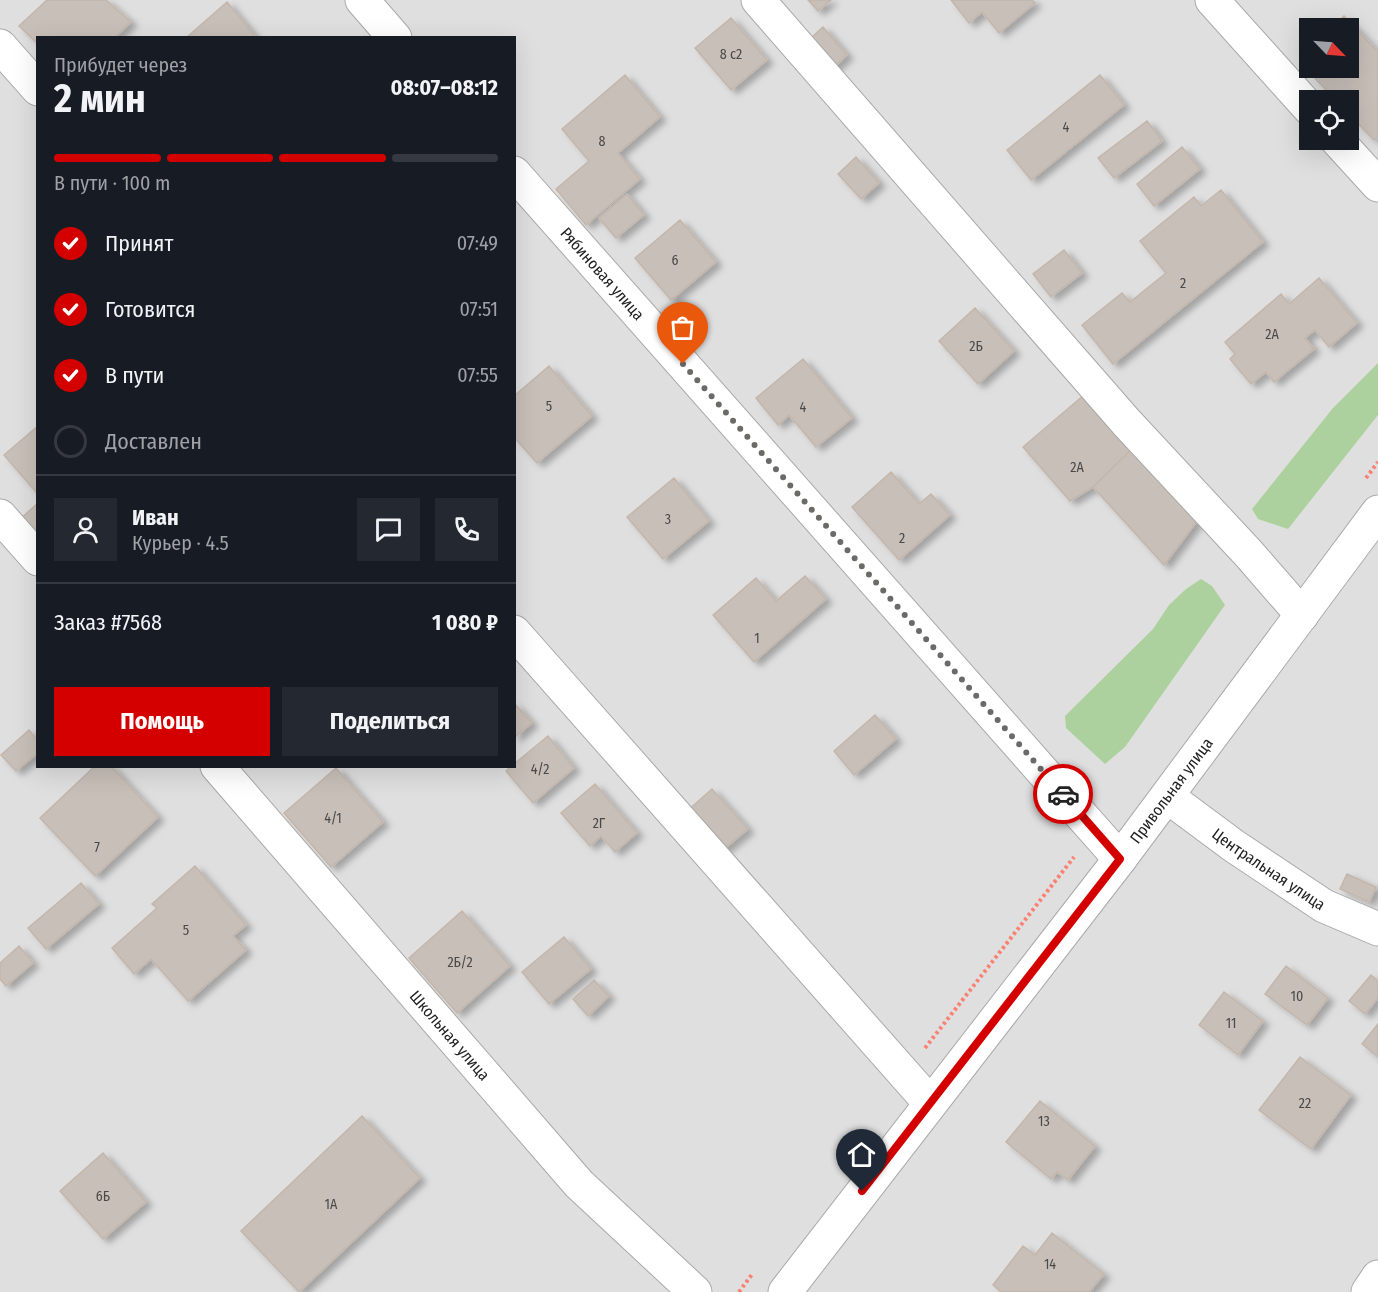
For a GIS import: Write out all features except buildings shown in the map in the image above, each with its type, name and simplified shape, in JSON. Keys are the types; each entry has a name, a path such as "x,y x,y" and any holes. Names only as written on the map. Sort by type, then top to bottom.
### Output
{"street":[{"path":"362,0 393,36"},
{"path":"758,0 1127,423 1249,554 1302,615"},
{"path":"1212,0 1299,97"},
{"path":"0,45 36,86"},
{"path":"1346,150 1378,185"},
{"name":"Рябиновая улица","path":"516,175 1120,859"},
{"name":"Привольная улица","path":"785,1292 1120,859 1378,512"},
{"path":"0,516 36,557"},
{"path":"516,634 930,1103"},
{"name":"Школьная улица","path":"219,768 579,1184 695,1292"},
{"name":"Центральная улица","path":"1167,796 1234,846 1324,906 1378,929"},
{"path":"1368,1292 1378,1277"}],"path":[{"path":"1364,481 1378,462"},
{"path":"904,1074 1095,830"},
{"path":"739,1292 760,1264"}],"shaded area":[{"path":"0,0 1378,0 1378,1292 0,1292"}],"green space":[{"path":"1378,363 1378,415 1288,529 1258,519 1252,509 1333,408"},
{"path":"1201,579 1212,586 1225,605 1125,747 1105,764 1066,728 1065,716 1153,629 1169,605"}],"way so far":[{"path":"683,364 1063,794"}],"route":[{"path":"862,1191 1120,859 1063,794"}]}
